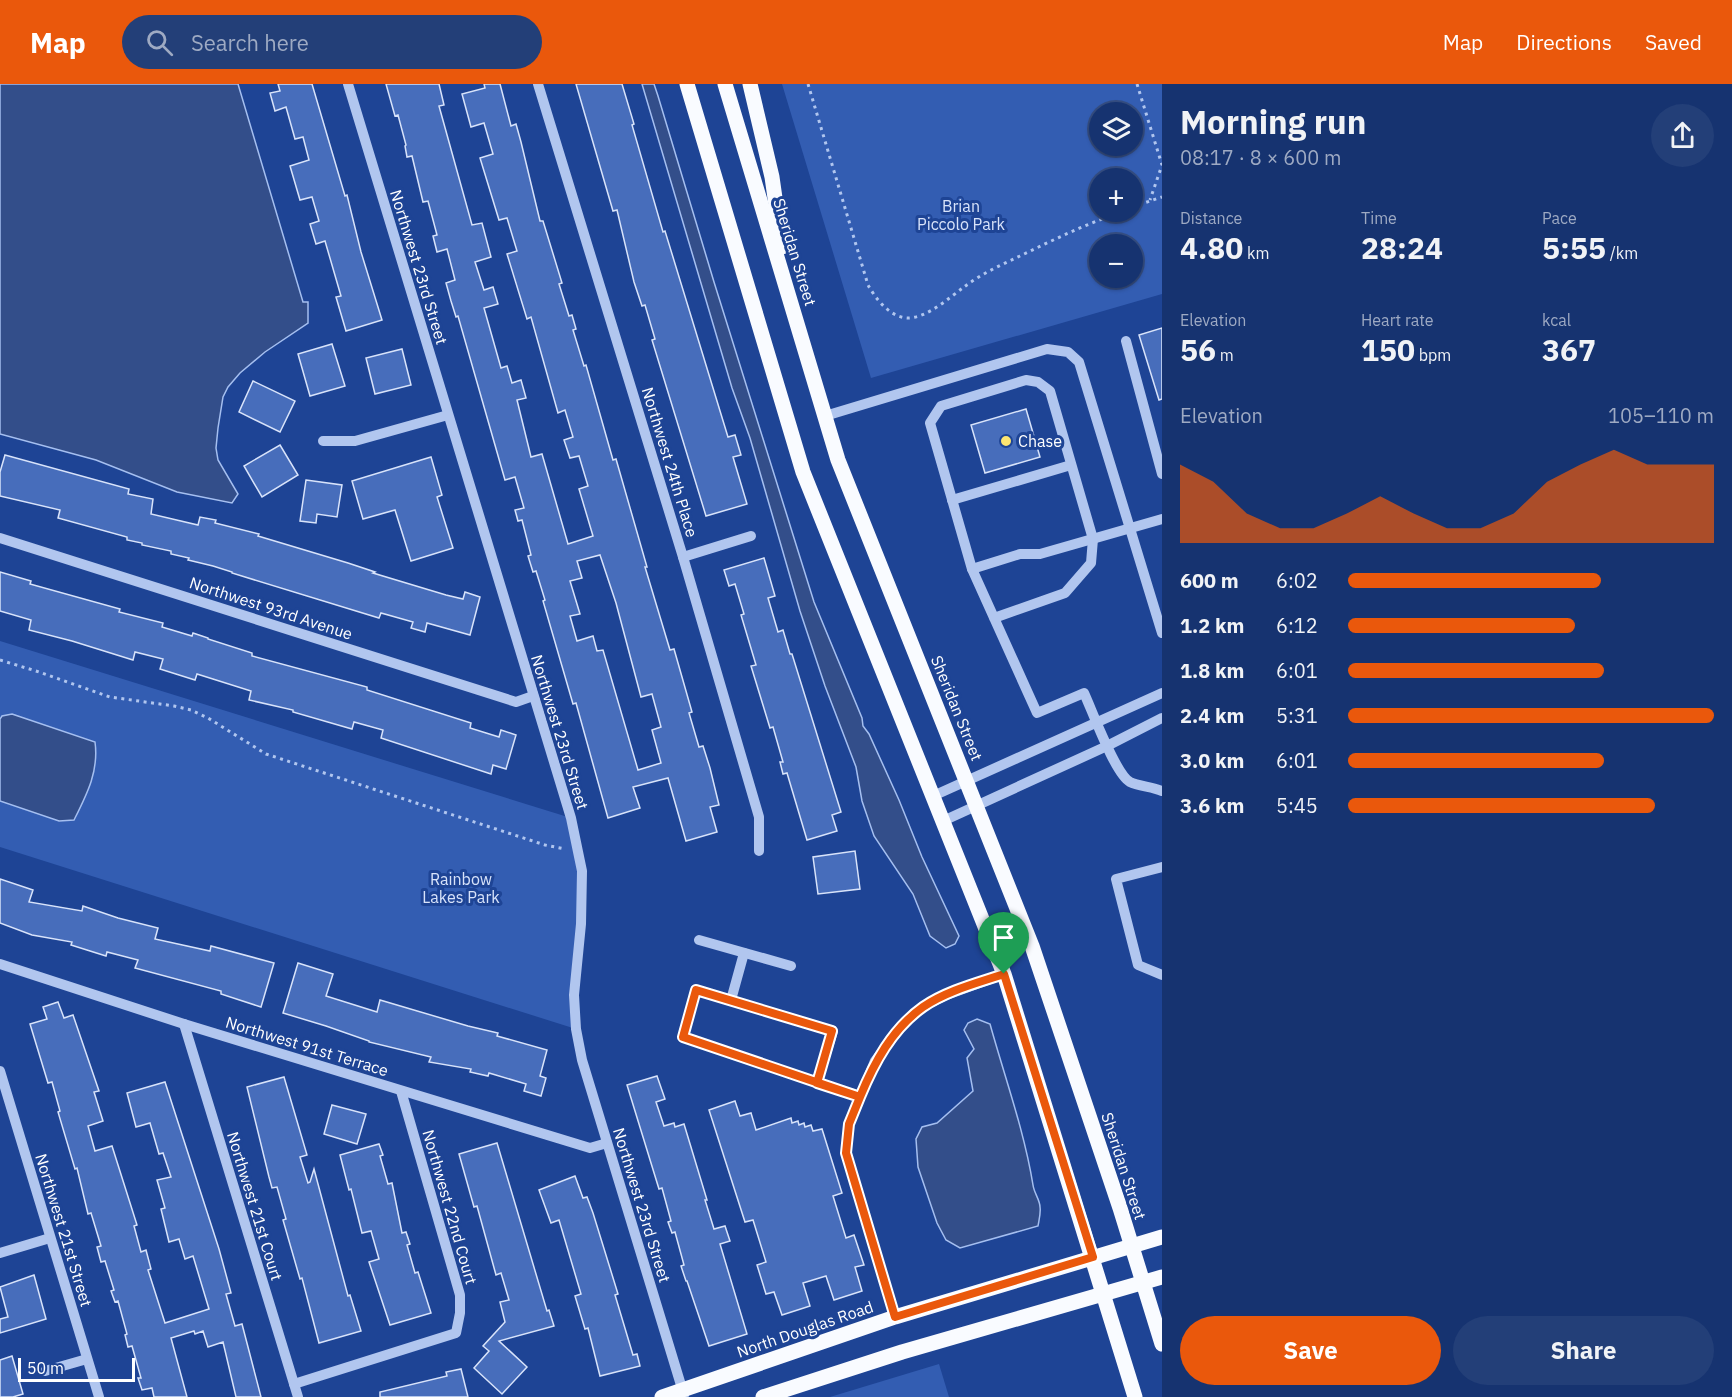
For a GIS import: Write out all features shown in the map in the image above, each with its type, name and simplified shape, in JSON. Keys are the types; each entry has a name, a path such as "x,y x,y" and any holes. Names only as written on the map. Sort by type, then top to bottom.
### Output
{"main road":[{"path":"687,84 803,472 1004,974 1135,1397"},
{"name":"Sheridan Street","path":"725,84 838,460 1032,946 1132,1246 1162,1344"},
{"path":"750,84 772,177 790,297"},
{"name":"North Douglas Road","path":"662,1397 683,1394 895,1317 1162,1237"},
{"path":"763,1397 902,1352 1162,1277"}],"street":[{"name":"Northwest 23rd Street","path":"348,84 571,819 582,871 581,924 573,995 582,1060 683,1394"},
{"name":"Northwest 24th Place","path":"538,84 683,557 759,817 759,851"},
{"path":"1126,341 1161,467"},
{"path":"825,416 1047,349 1068,352 1079,362 1162,633"},
{"path":"994,618 1065,592 1091,563 1093,539 1050,391 1038,382 1026,380 941,406 930,423 972,569 994,618 1037,713 1084,693 1122,775 1130,782 1162,790"},
{"path":"323,441 355,441 448,415"},
{"path":"952,500 1071,465"},
{"path":"972,569 1020,554 1040,554 1162,519"},
{"path":"683,557 752,536"},
{"name":"Northwest 93rd Avenue","path":"0,538 516,702 533,696"},
{"path":"933,796 1162,693"},
{"path":"943,821 1107,746 1162,718"},
{"path":"1144,727 1162,728"},
{"path":"1162,867 1116,879 1138,965 1162,975"},
{"path":"699,940 791,966"},
{"path":"731,1000 744,953"},
{"name":"Northwest 91st Terrace","path":"0,964 184,1024 590,1148 607,1143"},
{"path":"895,1317 846,1153 849,1124 875,1061 905,1022 924,1006 949,994 1004,974"},
{"path":"817,1083 832,1031 696,990 683,1037 817,1083 860,1097"},
{"name":"Northwest 21st Court","path":"184,1024 298,1397"},
{"name":"Northwest 21st Street","path":"0,1071 99,1397"},
{"name":"Northwest 22nd Court","path":"294,1384 456,1333 460,1313 460,1295 401,1090"},
{"path":"0,1252 50,1238"},
{"path":"45,1371 87,1359"}],"path":[{"path":"808,84 868,285 876,299 895,314 909,318 926,312 972,281 1003,264 1095,222"},
{"path":"1137,84 1162,165 1150,200"},
{"path":"1143,203 1162,197"},
{"path":"0,660 36,670 110,697 190,710 208,718 266,754 545,845 579,851"}],"green space":[{"name":"Brian Piccolo Park","path":"782,84 1162,84 1162,294 871,378"},
{"name":"Rainbow Lakes Park","path":"0,641 571,818 579,851 576,1029 0,847"},
{"path":"939,1364 949,1397 830,1397"}],"shaded area":[{"path":"0,84 238,84 303,302 308,302 308,323 265,352 240,373 223,397 216,448 218,460 238,494 232,503 177,492 96,460 0,434"},
{"path":"642,84 654,84 658,96 814,602 862,718 863,726 869,734 959,936 955,944 946,948 930,936 913,894 874,836 862,801 856,767 825,686 800,611"},
{"path":"12,714 95,742 94,773 74,820 59,821 0,801 0,719 2,716"},
{"path":"977,1019 990,1024 1019,1124 1040,1204 1040,1212 1038,1226 960,1248 946,1240 937,1223 918,1167 916,1139 922,1127 937,1123 973,1091 967,1058 974,1049 964,1030 968,1023"}],"building":[{"path":"278,84 312,84 345,196 347,195 361,252 382,320 346,331 336,297 341,296 325,241 316,244 310,224 319,221 312,197 300,200 290,166 309,160 303,137 295,139 286,107 275,111 270,93 280,91"},
{"path":"386,84 439,84 444,105 439,106 472,225 482,223 491,257 475,262 484,290 493,287 498,304 484,308 501,368 507,366 512,383 521,380 526,398 517,400 531,457 542,454 568,544 593,536 579,489 588,486 579,456 570,458 564,440 573,437 565,410 558,413 531,317 527,319 507,254 517,251 507,218 499,220 480,158 493,154 484,123 471,127 462,94 485,88 484,84 500,84 511,126 516,124 540,221 543,221 562,283 559,284 569,316 572,315 576,329 573,330 584,366 586,365 613,460 616,459 670,650 674,649 692,712 689,713 699,747 703,746 710,768 719,805 710,807 717,832 686,841 668,778 633,787 640,808 608,818 576,703 573,704 543,601 545,600 536,571 533,572 528,556 531,555 522,520 518,521 515,510 524,508 515,477 505,480 458,316 456,317 451,301 446,283 455,280 447,249 437,252 433,236 437,235 428,201 423,202 412,156 407,157 398,115 395,116","holes":["600,555 616,603 641,697 652,694 661,727 652,730 661,763 638,770 603,650 597,651 593,636 577,641 570,616 580,614 570,581 582,578 577,561"]},
{"path":"576,84 622,84 663,232 665,231 728,437 735,435 741,455 733,457 747,504 706,516 652,340 655,339 645,305 642,306 634,282 617,210 613,211"},
{"path":"1162,328 1162,399 1159,400 1139,335"},
{"path":"332,344 345,386 310,396 298,354"},
{"path":"402,349 411,385 375,394 366,358"},
{"path":"253,381 295,401 280,432 239,412"},
{"name":"Chase","path":"1026,409 1040,457 985,473 971,425"},
{"path":"280,445 298,475 262,497 244,466"},
{"path":"5,455 129,489 128,494 153,499 151,514 198,525 200,517 216,520 215,523 259,534 258,536 446,595 463,599 465,592 480,597 470,635 427,623 425,632 411,628 413,622 381,613 379,618 188,560 189,558 171,554 171,551 142,545 142,543 127,540 127,537 58,518 60,510 0,496 0,472"},
{"path":"431,457 442,495 437,497 453,548 411,561 395,510 363,519 352,481"},
{"path":"306,480 342,485 337,517 317,514 316,523 300,521"},
{"path":"764,558 775,596 768,598 778,632 783,630 790,654 792,654 841,812 832,815 837,831 807,840 787,773 783,774 780,762 783,762 773,727 770,728 751,666 756,665 741,615 744,614 735,584 729,586 724,570"},
{"path":"0,572 31,581 30,584 120,609 119,612 163,623 162,627 208,638 252,653 252,656 367,687 367,690 471,723 470,728 499,737 501,730 516,735 506,769 493,765 491,774 381,738 383,730 354,722 352,729 293,712 293,710 249,700 251,691 197,674 195,680 160,669 163,659 135,652 133,660 29,630 31,620 0,611"},
{"path":"855,851 860,889 818,894 813,857"},
{"path":"0,879 33,890 29,902 82,911 83,906 158,928 155,939 210,951 211,946 274,963 261,1007 221,994 221,991 135,968 138,960 107,952 106,956 71,945 72,942 32,935 0,923"},
{"path":"298,963 333,974 326,996 377,1012 380,1000 498,1033 497,1036 547,1050 540,1076 546,1078 541,1096 524,1091 526,1084 489,1073 488,1076 470,1072 471,1069 429,1062 431,1057 369,1042 283,1013"},
{"path":"58,1002 64,1018 73,1015 99,1091 94,1092 103,1121 88,1126 95,1151 112,1146 137,1225 134,1226 141,1252 146,1250 151,1269 148,1270 165,1323 209,1309 193,1256 185,1259 179,1239 169,1242 161,1209 165,1208 157,1180 171,1177 163,1153 159,1154 150,1123 136,1127 127,1093 165,1082 219,1249 231,1293 226,1294 235,1326 242,1324 261,1397 236,1397 223,1342 208,1347 203,1331 195,1334 194,1331 171,1338 187,1397 154,1397 152,1388 142,1390 132,1346 128,1347 118,1301 115,1302 111,1291 114,1290 105,1261 101,1262 97,1247 101,1246 91,1213 88,1214 77,1168 75,1169 58,1112 60,1111 52,1082 48,1083 30,1024 47,1019 43,1007"},
{"path":"657,1076 665,1099 656,1102 664,1126 674,1123 675,1127 684,1124 714,1229 725,1226 730,1241 720,1244 747,1334 709,1346 681,1266 684,1265 675,1232 672,1233 668,1222 671,1221 662,1188 659,1189 627,1085"},
{"path":"284,1077 307,1155 300,1157 308,1183 314,1169 348,1296 350,1295 361,1331 319,1343 302,1278 300,1279 283,1220 286,1219 277,1187 272,1188 247,1087"},
{"path":"735,1101 740,1116 751,1113 756,1130 791,1118 792,1123 798,1121 799,1125 804,1123 805,1127 811,1125 813,1131 822,1129 842,1193 833,1196 846,1238 854,1235 864,1265 855,1267 862,1291 834,1300 826,1276 803,1283 810,1306 782,1315 774,1292 766,1294 757,1265 766,1262 753,1220 745,1222 709,1110"},
{"path":"332,1105 366,1114 357,1144 324,1134"},
{"path":"497,1143 547,1311 549,1310 554,1326 499,1341 527,1367 502,1394 474,1368 489,1351 483,1346 505,1322 500,1302 509,1300 501,1273 496,1275 477,1206 474,1207 459,1154"},
{"path":"379,1144 388,1184 392,1183 402,1233 406,1232 410,1244 407,1245 415,1273 418,1272 431,1313 390,1325 369,1262 379,1259 371,1231 362,1233 340,1155"},
{"path":"575,1176 583,1198 587,1197 593,1213 618,1294 615,1295 633,1355 637,1354 640,1366 600,1376 588,1328 585,1329 575,1296 581,1294 559,1220 551,1223 539,1190"},
{"path":"34,1275 46,1319 0,1333 0,1319 8,1317 0,1287"},
{"path":"12,1356 23,1394 0,1397 0,1360"},
{"path":"461,1369 468,1397 380,1397 380,1392 447,1376 446,1372"}],"place":[{"name":"Chase","path":"1006,441"}],"route":[{"path":"1004,974 949,994 924,1006 905,1022 875,1061 860,1097 817,1083 683,1037 696,990 832,1031 817,1083 860,1097 849,1124 846,1153 895,1317 1093,1257 1004,974"}]}
